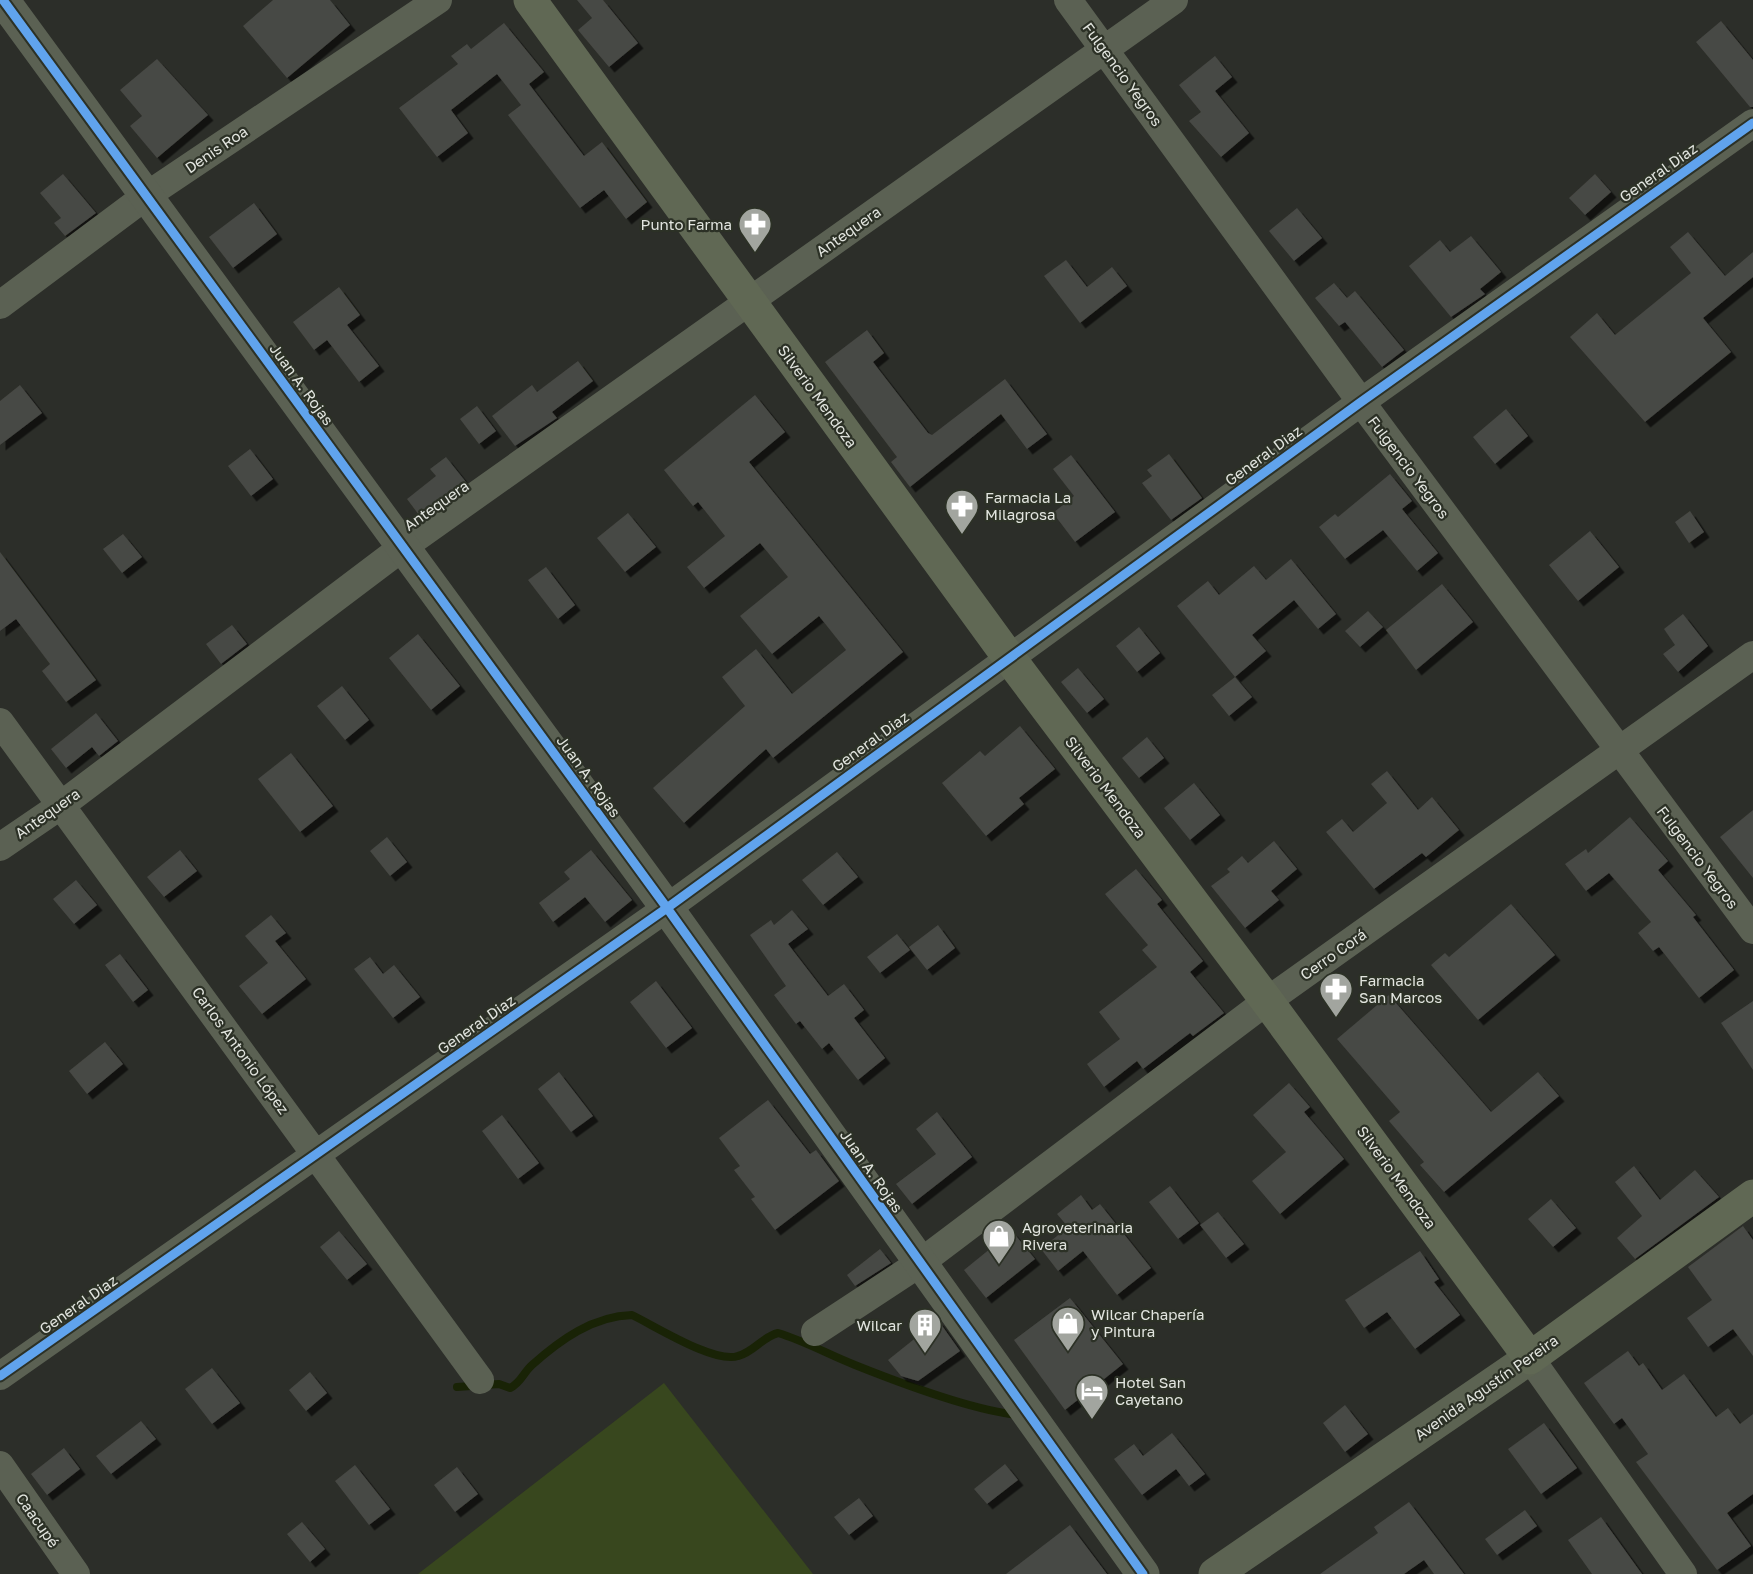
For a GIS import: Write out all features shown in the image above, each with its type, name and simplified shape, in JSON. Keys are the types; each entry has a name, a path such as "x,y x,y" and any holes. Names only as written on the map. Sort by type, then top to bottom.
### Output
{"highway":[{"name":"Silverio Mendoza","path":"530,0 1010,659 1268,1001 1530,1358"},
{"name":"Avenida Agustín Pereira","path":"1530,1358 1753,1196"}],"main road":[{"name":"Avenida Agustín Pereira","path":"1215,1574 1530,1358"}],"street":[{"name":"Juan A. Rojas","path":"3,0 667,908 1143,1574"},
{"name":"Denis Roa","path":"0,305 146,196 438,0"},
{"name":"Fulgencio Yegros","path":"1068,0 1361,402 1753,930"},
{"name":"Antequera","path":"0,847 60,806 403,547 1174,0"},
{"name":"General Diaz","path":"0,1376 667,908 1361,402 1753,123"},
{"name":"Cerro Corá","path":"814,1332 920,1263 1268,1001 1753,655"},
{"name":"Carlos Antonio López","path":"0,723 318,1154 480,1380"},
{"name":"Silverio Mendoza","path":"1530,1358 1683,1574"},
{"name":"Caacupé","path":"0,1465 76,1574"}],"green space":[{"path":"664,1383 813,1574 418,1574"}],"building":[{"path":"273,0 330,0 350,25 287,78 243,26"},
{"path":"577,0 603,0 638,43 609,67 578,30 592,18"},
{"path":"1721,21 1753,60 1753,107 1750,107 1696,42"},
{"path":"504,23 544,72 529,84 584,156 602,142 647,202 626,219 604,190 580,208 508,115 521,105 497,74 451,110 468,133 437,157 399,108 458,64 451,56 467,44 471,49"},
{"path":"1215,56 1232,77 1215,91 1249,133 1221,157 1189,121 1201,112 1179,85"},
{"path":"157,59 208,115 157,158 130,126 142,116 120,90"},
{"path":"63,174 96,213 65,236 54,223 61,218 40,193"},
{"path":"1595,174 1611,192 1585,215 1569,198"},
{"path":"254,203 277,234 233,268 209,237"},
{"path":"1297,208 1322,238 1294,261 1269,231"},
{"path":"1688,232 1725,276 1753,252 1753,277 1703,318 1731,352 1645,422 1570,337 1597,313 1615,335 1691,273 1670,247"},
{"path":"1471,236 1501,272 1480,289 1485,294 1451,317 1409,266 1440,240 1450,252"},
{"path":"1066,260 1087,287 1112,267 1127,286 1080,323 1044,276"},
{"path":"1334,283 1347,298 1355,291 1404,350 1382,367 1345,322 1339,326 1315,298"},
{"path":"339,287 360,315 347,325 379,366 359,382 327,340 314,350 293,322"},
{"path":"867,330 884,353 873,362 928,433 932,435 1005,379 1047,434 1027,449 1001,414 910,487 891,462 897,457 825,362"},
{"path":"578,361 593,381 552,412 557,418 515,446 492,416 532,385 537,392"},
{"path":"20,385 42,413 0,445 0,401"},
{"path":"755,395 785,432 749,462 903,652 773,758 766,749 684,823 653,788 745,706 722,677 756,649 792,694 846,650 819,616 772,654 740,616 788,577 760,543 704,588 687,567 725,536 698,502 693,506 664,470"},
{"path":"477,406 496,431 479,444 460,419"},
{"path":"1506,409 1528,436 1495,464 1473,437"},
{"path":"250,449 273,479 251,496 228,466"},
{"path":"1169,454 1202,498 1171,520 1142,483 1152,476 1147,470"},
{"path":"1071,455 1115,512 1075,542 1053,513 1074,496 1053,469"},
{"path":"446,457 466,482 419,515 407,499 436,476 430,469"},
{"path":"1390,474 1412,501 1402,509 1438,553 1417,571 1383,530 1345,559 1319,527 1335,514 1338,517"},
{"path":"1690,511 1704,532 1689,543 1675,522"},
{"path":"628,513 656,547 625,572 597,538"},
{"path":"1590,531 1619,567 1578,601 1549,565"},
{"path":"123,534 142,557 122,573 103,549"},
{"path":"0,552 96,680 66,702 42,671 50,664 16,619 0,631"},
{"path":"1291,559 1336,614 1318,629 1294,600 1252,635 1266,651 1235,677 1177,606 1208,581 1219,595 1254,566 1266,580"},
{"path":"546,567 575,605 558,619 528,580"},
{"path":"1442,584 1473,622 1416,670 1386,630"},
{"path":"1368,611 1383,627 1360,647 1345,631"},
{"path":"1683,614 1708,646 1678,672 1663,654 1675,645 1664,629"},
{"path":"232,625 247,644 221,664 206,644"},
{"path":"1139,627 1160,653 1137,672 1116,646"},
{"path":"418,634 460,686 431,710 389,658"},
{"path":"1078,668 1104,699 1087,713 1061,682"},
{"path":"1235,677 1252,697 1229,716 1212,695"},
{"path":"342,686 369,720 345,740 317,706"},
{"path":"96,713 118,741 99,756 92,747 66,768 51,749"},
{"path":"1020,726 1055,769 1019,798 1024,804 986,836 942,783 980,751 985,756"},
{"path":"1147,737 1164,758 1139,778 1122,758"},
{"path":"291,753 333,806 300,832 258,779"},
{"path":"1387,771 1418,810 1432,797 1459,830 1426,857 1422,853 1374,889 1326,832 1342,819 1353,832 1387,803 1371,784"},
{"path":"1194,783 1220,815 1190,840 1164,808"},
{"path":"1753,810 1753,878 1720,837"},
{"path":"1630,817 1668,861 1658,870 1696,915 1693,917 1734,970 1699,998 1659,947 1653,951 1638,933 1651,922 1609,873 1586,891 1565,864 1586,849 1588,853"},
{"path":"387,837 407,862 390,876 370,851"},
{"path":"1274,841 1297,869 1271,891 1279,900 1245,928 1211,886 1230,872 1227,869 1242,856 1248,863"},
{"path":"180,850 197,871 164,897 147,877"},
{"path":"591,850 632,900 605,922 585,897 553,922 539,903 570,879 564,872"},
{"path":"837,852 858,877 823,905 802,880"},
{"path":"1136,869 1162,900 1157,904 1203,961 1190,972 1224,1013 1193,1036 1190,1033 1143,1069 1137,1061 1104,1087 1087,1064 1120,1039 1099,1012 1157,967 1142,950 1148,945 1105,894"},
{"path":"76,880 97,905 74,924 53,899"},
{"path":"1511,904 1555,955 1478,1020 1431,965 1445,953 1449,957"},
{"path":"792,910 808,929 788,944 828,996 844,984 864,1010 854,1018 885,1058 858,1080 829,1043 822,1049 800,1021 796,1024 774,995 786,986 750,935 771,920 774,925"},
{"path":"271,915 286,933 275,941 306,979 262,1014 239,986 268,963 245,936"},
{"path":"938,925 955,948 927,970 909,947"},
{"path":"897,934 910,950 880,973 867,957"},
{"path":"120,954 148,990 133,1002 105,965"},
{"path":"370,957 383,974 394,965 420,997 393,1018 354,969"},
{"path":"656,981 692,1028 666,1048 630,1002"},
{"path":"1389,995 1491,1112 1538,1072 1559,1096 1444,1192 1420,1165 1424,1162 1389,1121 1400,1112 1337,1039"},
{"path":"1753,1001 1753,1070 1721,1023"},
{"path":"105,1042 123,1064 87,1094 69,1071"},
{"path":"559,1072 593,1116 571,1132 538,1089"},
{"path":"1289,1083 1310,1107 1304,1112 1344,1159 1280,1214 1252,1181 1286,1152 1253,1115"},
{"path":"768,1100 810,1154 816,1150 839,1181 775,1230 751,1199 755,1197 734,1170 740,1166 719,1138"},
{"path":"937,1112 972,1157 912,1204 896,1184 936,1154 916,1129"},
{"path":"502,1115 539,1163 518,1179 482,1131"},
{"path":"1634,1166 1660,1200 1695,1170 1719,1197 1635,1259 1617,1238 1642,1216 1615,1182"},
{"path":"1170,1186 1199,1223 1178,1239 1149,1202"},
{"path":"1081,1195 1092,1210 1100,1204 1151,1268 1117,1295 1083,1251 1058,1271 1041,1249 1068,1227 1057,1214"},
{"path":"1551,1199 1576,1228 1553,1247 1528,1219"},
{"path":"1218,1212 1244,1244 1226,1258 1200,1225"},
{"path":"1743,1226 1753,1240 1753,1356 1733,1329 1708,1347 1687,1318 1712,1300 1688,1267"},
{"path":"339,1231 367,1264 347,1280 320,1247"},
{"name":"Agroveterinaria Rivera","path":"1012,1231 1035,1259 986,1298 964,1270"},
{"path":"880,1249 891,1263 855,1286 847,1275"},
{"path":"1420,1251 1439,1279 1434,1282 1460,1315 1415,1349 1387,1312 1364,1328 1345,1300"},
{"name":"Wilcar Chapería y Pintura","path":"1070,1298 1123,1364 1065,1410 1014,1340"},
{"name":"Wilcar","path":"938,1320 960,1351 918,1381 901,1376 888,1360"},
{"path":"1628,1351 1639,1366 1643,1363 1662,1390 1684,1374 1716,1417 1728,1408 1740,1424 1753,1414 1753,1494 1727,1513 1751,1546 1717,1570 1636,1462 1648,1454 1622,1418 1614,1424 1584,1383"},
{"path":"212,1368 240,1403 212,1424 185,1389"},
{"path":"310,1372 327,1393 306,1411 289,1390"},
{"path":"1345,1405 1368,1434 1345,1452 1323,1423"},
{"path":"141,1421 156,1439 111,1474 96,1456"},
{"path":"1544,1423 1577,1468 1541,1494 1508,1449"},
{"path":"1172,1433 1205,1474 1189,1486 1176,1469 1142,1495 1114,1459 1134,1444 1143,1456"},
{"path":"64,1448 80,1469 47,1495 31,1474"},
{"path":"1005,1464 1018,1480 987,1504 974,1489"},
{"path":"355,1465 390,1509 369,1525 335,1481"},
{"path":"457,1467 478,1494 455,1512 434,1485"},
{"path":"859,1498 873,1516 849,1535 834,1517"},
{"path":"1409,1502 1464,1574 1434,1574 1424,1560 1404,1574 1320,1574 1378,1533 1374,1527"},
{"path":"1525,1510 1537,1526 1497,1555 1485,1539"},
{"path":"1601,1517 1642,1574 1592,1574 1568,1540"},
{"path":"302,1522 325,1549 310,1562 287,1534"},
{"path":"1070,1525 1107,1574 1006,1574"}],"waterway":[{"path":"457,1387 499,1384 510,1388 529,1368 566,1338 604,1320 632,1315 700,1349 728,1357 744,1354 778,1333 935,1395 979,1408 1018,1415"}],"cycle path":[{"path":"3,0 667,908 1143,1574"},
{"path":"0,1376 667,908 1361,402 1753,123"}],"place":[{"name":"Punto Farma","path":"755,253"},
{"name":"Farmacia La Milagrosa","path":"962,535"},
{"name":"Farmacia San Marcos","path":"1336,1018"},
{"name":"Agroveterinaria Rivera","path":"999,1265"},
{"name":"Wilcar Chapería y Pintura","path":"1068,1352"},
{"name":"Wilcar","path":"925,1354"},
{"name":"Hotel San Cayetano","path":"1092,1420"}]}
